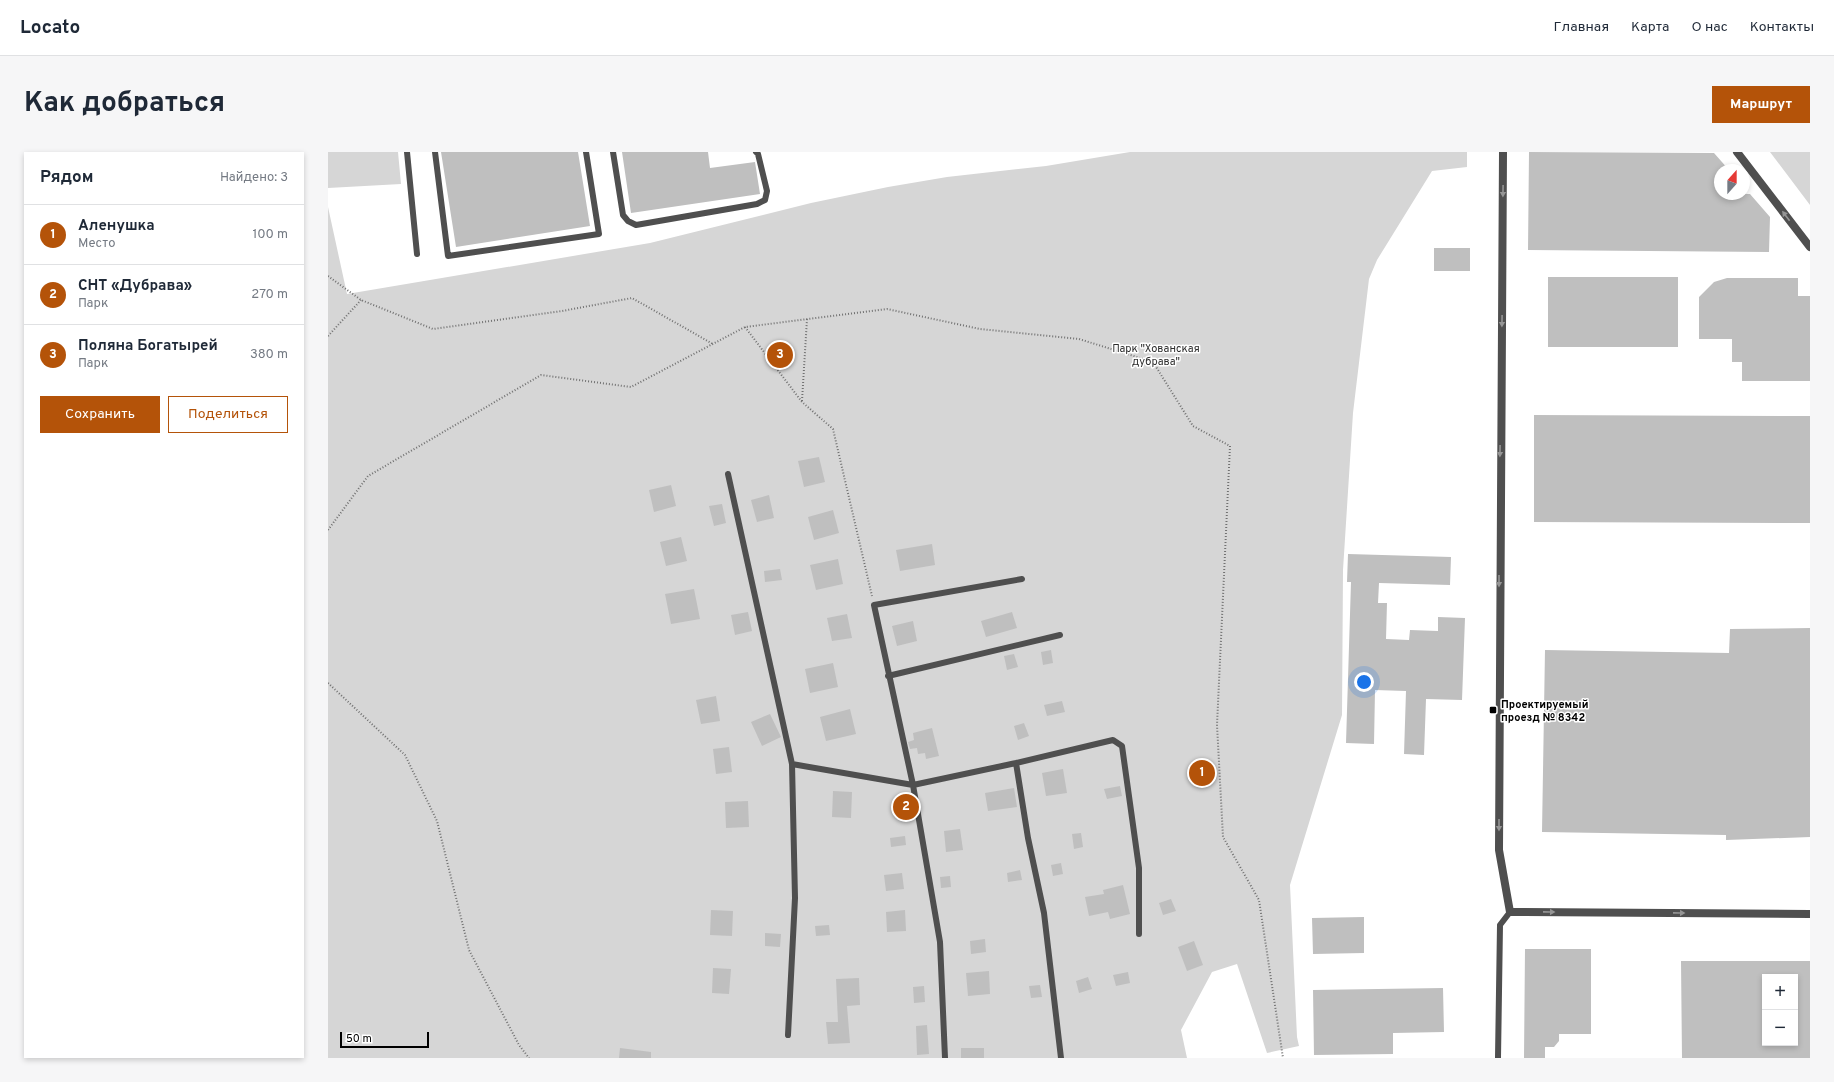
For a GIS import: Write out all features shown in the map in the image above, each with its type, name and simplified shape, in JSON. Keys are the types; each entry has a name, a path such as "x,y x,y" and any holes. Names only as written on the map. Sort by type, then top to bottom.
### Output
{"street":[{"path":"1503,152 1499,850 1510,912 1810,914"},
{"path":"1737,152 1810,247"}],"lane":[{"path":"407,152 417,254"},
{"path":"435,152 448,256 599,234 586,152"},
{"path":"613,152 623,215 628,221 636,225 757,204 764,200 767,190 758,154 756,152"},
{"path":"728,474 792,764 795,898 788,1036"},
{"path":"945,1058 940,942 913,785 888,676 874,605 1022,579"},
{"path":"888,676 1060,635"},
{"path":"792,764 913,785 1114,740 1122,746 1139,868 1139,934"},
{"path":"1016,763 1028,838 1044,913 1061,1058"},
{"path":"1498,1058 1500,924 1510,912"}],"path":[{"path":"328,276 361,300 433,329 562,311 632,298 713,344"},
{"path":"328,336 361,300"},
{"path":"328,530 368,476 542,375 631,387 745,327 888,309 980,329 1079,339 1153,362 1193,426 1230,446 1217,725 1223,837 1259,900 1283,1058"},
{"path":"802,402 807,319"},
{"path":"745,327 802,402 833,429 874,605"},
{"path":"328,684 405,755 437,821 469,950 519,1045 529,1058"}],"green space":[{"path":"328,152 398,152 401,184 328,188"},
{"name":"Парк \"Хованская дубрава\"","path":"1130,152 1467,152 1467,167 1432,171 1377,260 1369,279 1353,413 1343,570 1342,715 1290,885 1297,1037 1299,1046 1267,1053 1237,964 1212,972 1181,1030 1187,1058 328,1058 328,207 347,294 650,243 811,203 888,187 947,177 1046,166"},
{"path":"1770,152 1810,152 1810,205"}],"building":[{"path":"441,152 578,152 590,226 456,247"},
{"path":"622,152 708,152 710,168 755,162 760,194 631,213"},
{"path":"1529,152 1714,153 1724,164 1714,164 1714,200 1750,200 1750,194 1770,217 1769,252 1528,250"},
{"path":"1434,248 1470,248 1470,271 1434,271"},
{"path":"1548,277 1678,277 1678,347 1548,347"},
{"path":"1727,278 1798,278 1798,296 1810,296 1810,381 1742,381 1742,362 1732,362 1732,339 1699,339 1699,297 1714,282"},
{"path":"1534,415 1810,416 1810,523 1534,522"},
{"path":"819,457 825,482 804,487 798,461"},
{"path":"671,485 676,506 654,512 649,490"},
{"path":"769,495 774,518 757,522 751,500"},
{"path":"722,504 726,523 714,526 709,506"},
{"path":"833,510 839,533 814,540 808,517"},
{"path":"681,537 687,561 666,566 660,542"},
{"path":"932,544 935,565 900,571 896,550"},
{"path":"1348,554 1451,557 1450,585 1379,583 1378,603 1387,603 1386,639 1409,640 1410,630 1438,631 1438,617 1465,618 1462,700 1426,699 1424,755 1404,754 1406,691 1375,690 1374,744 1346,743 1351,582 1347,582"},
{"path":"838,559 843,584 816,590 810,565"},
{"path":"780,569 782,580 765,582 764,571"},
{"path":"694,589 700,619 671,624 665,594"},
{"path":"748,612 752,631 735,635 731,615"},
{"path":"1012,612 1017,628 986,637 981,621"},
{"path":"847,614 852,638 832,641 827,618"},
{"path":"913,621 917,641 897,646 892,626"},
{"path":"1810,628 1810,837 1726,840 1726,835 1542,832 1545,650 1729,653 1730,629"},
{"path":"1051,650 1053,663 1043,665 1041,652"},
{"path":"1014,654 1018,667 1007,670 1004,656"},
{"path":"833,663 838,687 810,693 805,669"},
{"path":"716,696 720,721 701,724 696,700"},
{"path":"1062,701 1065,712 1047,716 1044,705"},
{"path":"850,709 856,734 826,741 820,717"},
{"path":"770,714 781,737 762,746 751,722"},
{"path":"1024,723 1029,736 1018,740 1014,726"},
{"path":"932,728 939,756 926,759 925,753 918,754 917,748 910,749 908,742 914,740 913,733"},
{"path":"729,747 732,772 716,774 713,749"},
{"path":"1063,769 1067,793 1046,796 1042,773"},
{"path":"1120,786 1122,796 1107,799 1104,789"},
{"path":"1014,788 1017,807 988,811 985,793"},
{"path":"833,791 852,792 851,818 832,817"},
{"path":"748,801 749,827 726,828 725,802"},
{"path":"960,829 963,850 946,852 944,831"},
{"path":"1081,833 1083,847 1074,849 1072,834"},
{"path":"905,836 906,845 891,847 890,838"},
{"path":"1061,863 1063,874 1053,876 1051,865"},
{"path":"1020,870 1022,880 1008,882 1007,873"},
{"path":"902,873 904,889 886,891 884,875"},
{"path":"950,876 951,887 941,888 940,877"},
{"path":"1123,885 1130,914 1110,919 1108,912 1089,916 1085,897 1104,894 1103,890"},
{"path":"1171,899 1176,911 1163,915 1159,903"},
{"path":"711,910 733,911 732,936 710,935"},
{"path":"905,910 906,931 887,932 886,912"},
{"path":"1364,917 1364,953 1313,954 1312,918"},
{"path":"829,925 830,935 816,936 815,926"},
{"path":"765,933 781,934 780,947 765,946"},
{"path":"985,939 986,952 971,954 970,941"},
{"path":"1194,941 1203,965 1187,971 1178,947"},
{"path":"1525,949 1591,949 1591,1034 1559,1034 1559,1041 1554,1047 1545,1047 1545,1058 1524,1058"},
{"path":"1681,961 1810,961 1810,1058 1682,1058"},
{"path":"713,968 731,969 729,994 712,993"},
{"path":"989,971 990,994 968,996 966,973"},
{"path":"1128,972 1130,983 1116,986 1113,975"},
{"path":"1088,977 1092,989 1079,993 1076,981"},
{"path":"859,978 860,1005 847,1006 850,1043 828,1044 826,1022 838,1022 836,979"},
{"path":"1040,985 1042,997 1031,998 1029,986"},
{"path":"924,986 925,1002 914,1003 913,987"},
{"path":"1443,988 1444,1032 1393,1033 1393,1054 1314,1055 1313,990"},
{"path":"927,1025 929,1054 917,1055 916,1026"},
{"path":"620,1048 651,1052 651,1058 619,1058"},
{"path":"961,1048 984,1048 984,1058 961,1058"}],"place":[{"name":"Поляна Богатырей","path":"780,355"},
{"name":"Проектируемый проезд № 8342","path":"1493,710"},
{"name":"Аленушка","path":"1202,773"},
{"name":"СНТ «Дубрава»","path":"906,807"}]}
